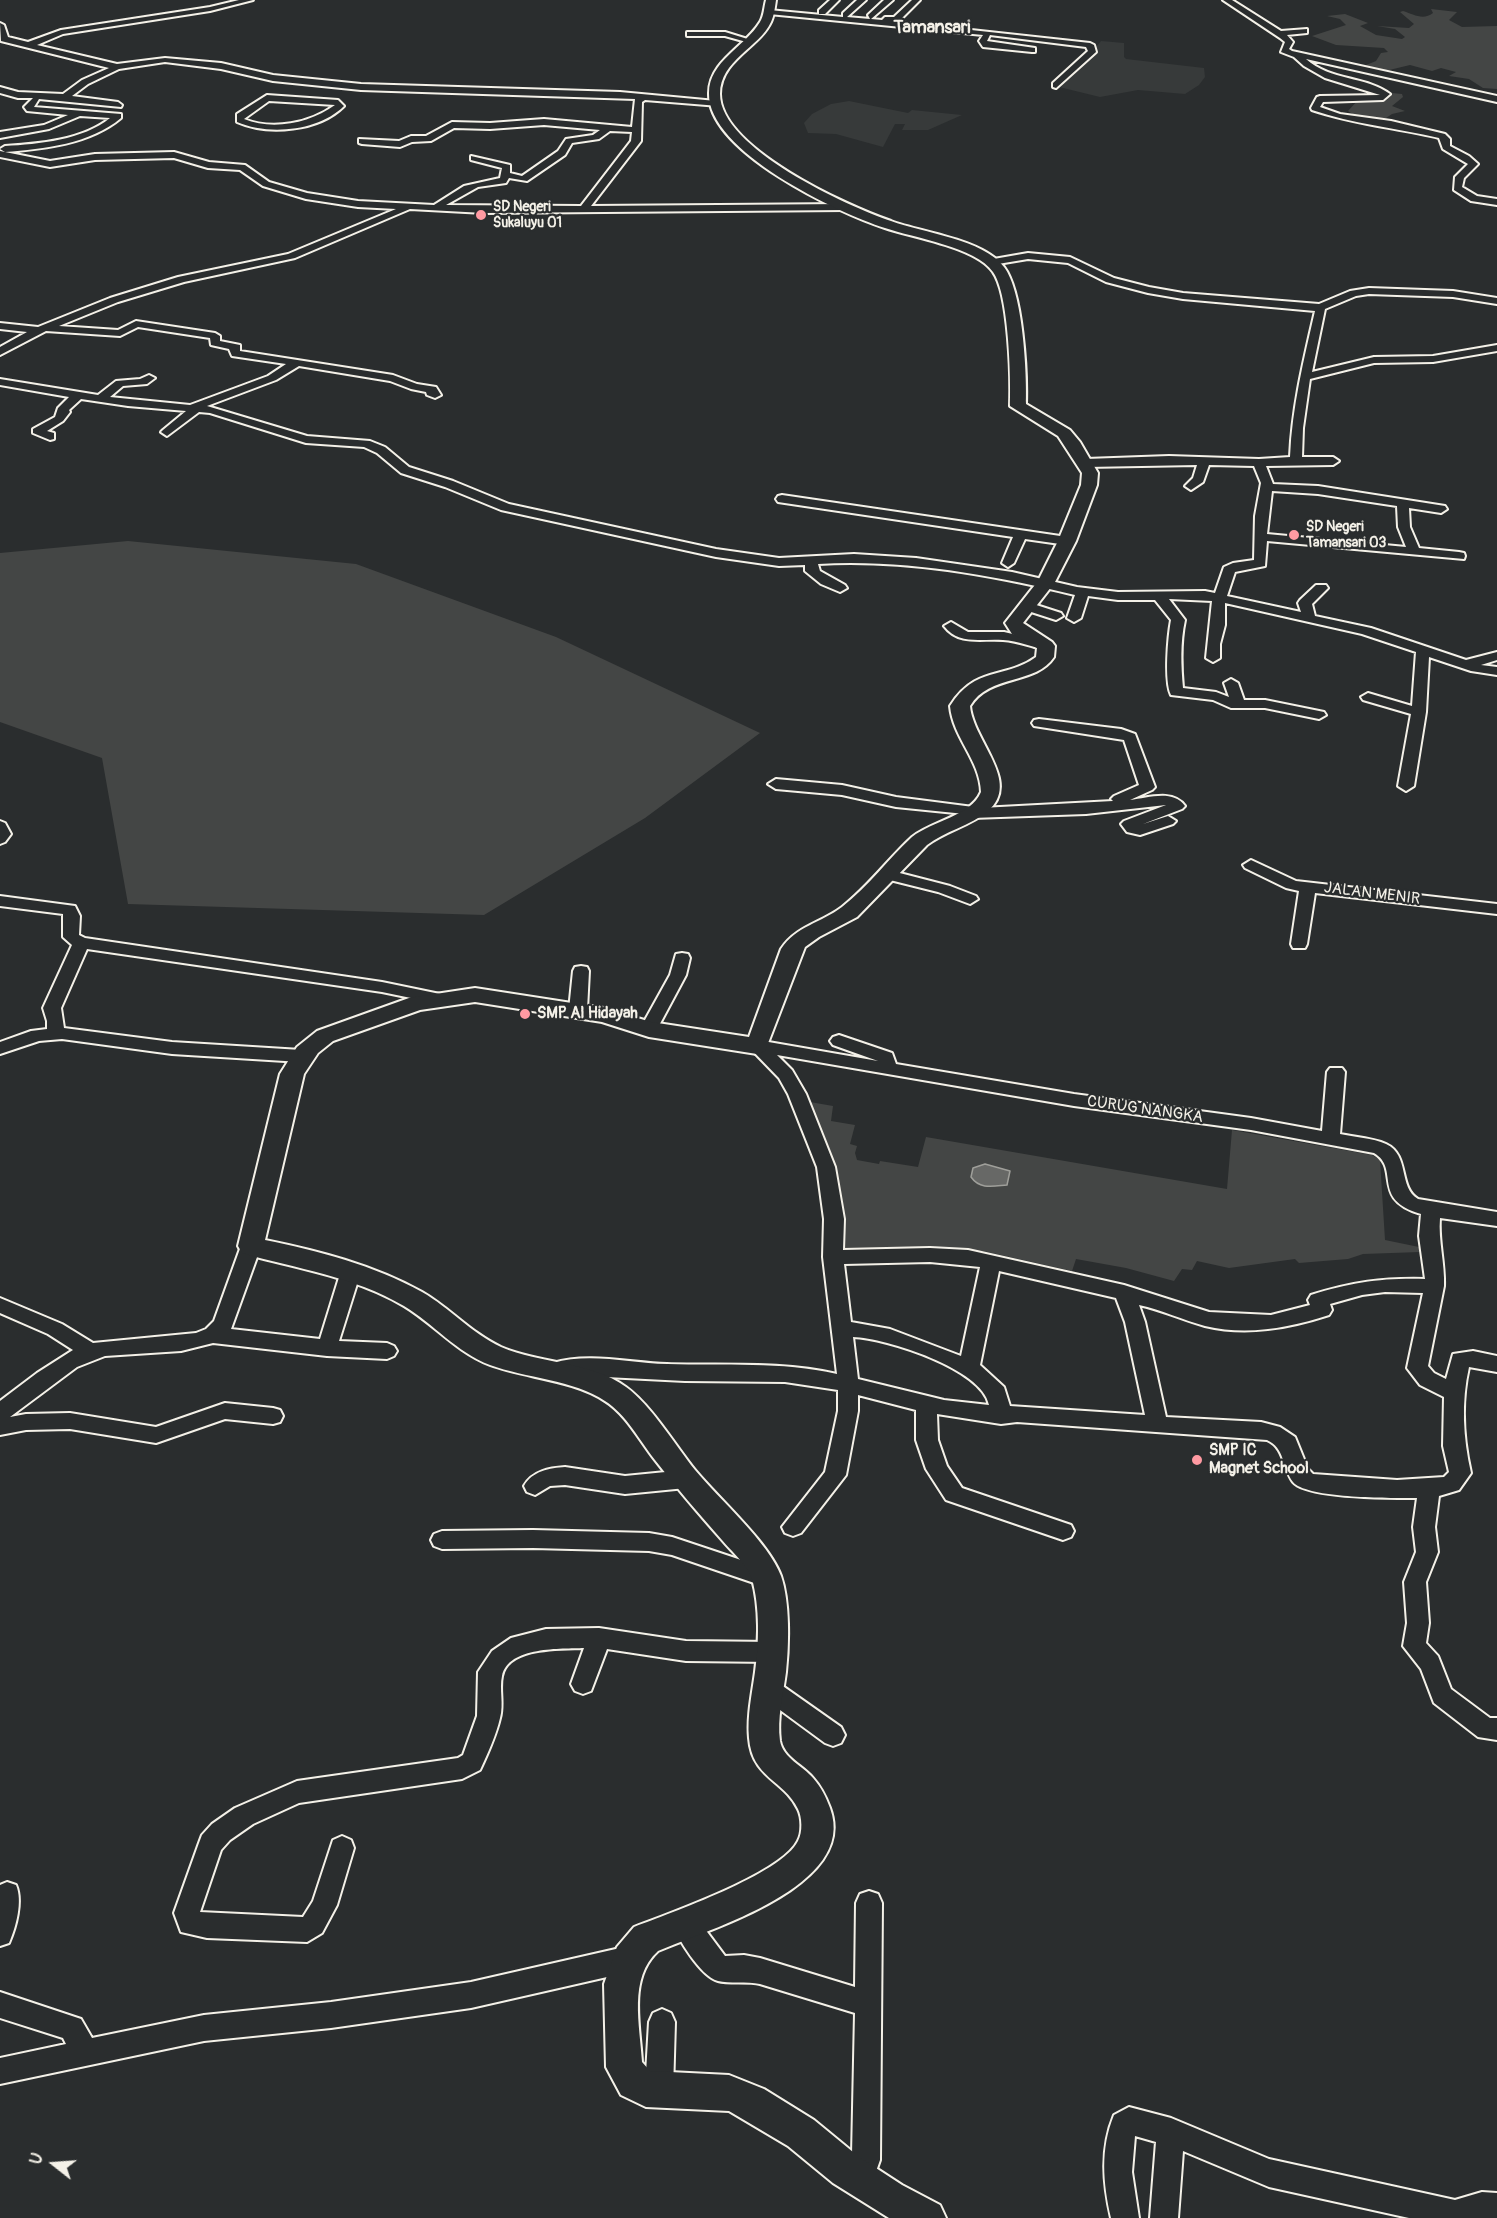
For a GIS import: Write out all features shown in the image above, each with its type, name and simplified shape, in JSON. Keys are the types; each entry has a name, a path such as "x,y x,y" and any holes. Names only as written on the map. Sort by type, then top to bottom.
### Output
{"main road":[{"path":"770,5 766,22 718,72 715,84 716,104 721,119 748,148 806,188 892,226 959,246 993,262 1003,277 1011,315 1019,385 1018,406 1064,434 1086,463 1090,473 1089,485 1067,542 1046,582 1017,617 1014,626 1046,646 1046,655 1043,660 1023,670 985,682 969,692 960,706 962,720 987,774 991,787 990,796 973,812 923,838 847,913 798,940 789,957 757,1046 649,1029 604,1015 578,1010 475,995 417,1003 325,1036 306,1049 292,1074 251,1246 351,1271 415,1300 473,1345 498,1357 588,1381 615,1393 629,1406 686,1479 761,1565 769,1580 773,1652 764,1726 765,1749 774,1766 805,1791 816,1810 818,1831 805,1859 794,1869 763,1887 646,1939 636,1948 629,1959 621,1984 624,2067 630,2078 639,2086 659,2091 701,2090 729,2093 740,2098 801,2133 846,2170 888,2198 927,2218"}],"street":[{"path":"31,44 61,32 210,9 249,0"},
{"path":"822,12 835,0"},
{"path":"846,15 862,0"},
{"path":"871,17 889,0"},
{"path":"908,0 916,0"},
{"path":"770,5 896,20 916,0"},
{"path":"1227,0 1279,34 1289,42 1285,51 1298,56 1497,99"},
{"path":"770,5 905,25 987,32 1079,43 1092,47 1092,52 1056,85"},
{"path":"905,25 921,8"},
{"path":"0,25 4,39 117,67"},
{"path":"1279,34 1304,31"},
{"path":"987,32 983,41 986,45 1036,50"},
{"path":"690,34 725,34 750,41"},
{"path":"1298,56 1305,63 1326,75 1386,94 1373,99 1320,99 1315,108 1338,116 1391,124 1442,136 1446,147 1473,164 1461,177 1457,188 1474,199 1497,202"},
{"path":"57,111 66,99 85,82 117,67 165,60 197,62 273,78 361,87 644,97 716,104"},
{"path":"267,91 338,103 340,106 332,112 297,124 262,128 240,120 240,117 267,91 273,78"},
{"path":"0,90 18,95 110,102 126,108 123,119 91,142 90,158"},
{"path":"583,210 636,141 638,101 644,97"},
{"path":"0,149 34,146 70,138 108,124 118,116 30,109 28,107 36,100"},
{"path":"0,135 46,127 81,112 91,104"},
{"path":"363,141 398,145 409,139 428,139 452,125 490,126 537,121 635,130"},
{"path":"507,175 524,179 562,153 569,141 596,137 608,128"},
{"path":"0,154 50,164 63,164 90,158 149,154 174,155 207,164 242,167 266,183 306,196 339,202 583,210 846,207"},
{"path":"437,207 466,187 481,186 489,181 503,181 507,175 505,174 507,167 474,158"},
{"path":"0,352 42,329 114,300 182,279 291,256 410,206"},
{"path":"993,262 1028,256 1070,260 1110,280 1148,290 1182,296 1255,300 1318,308 1354,293 1369,291 1454,294 1497,301"},
{"path":"1296,460 1297,428 1305,377 1320,310 1318,308"},
{"path":"0,326 120,333 136,324 194,332 215,336 215,343 236,347 234,351 236,354 393,378 415,387 432,389 431,393 435,395"},
{"path":"1305,377 1374,360 1433,359 1497,348"},
{"path":"167,432 195,408 272,378 297,362"},
{"path":"100,399 120,383 143,382 149,378"},
{"path":"0,393 6,384 76,396 195,408 243,418 306,439 371,445 381,450 405,471 449,484 505,507 746,558 780,562 854,558 916,562 1046,582 1083,592 1118,596 1194,595 1220,598 1366,631 1465,664 1497,671"},
{"path":"50,436 37,431 59,418 64,412 62,410 76,396"},
{"path":"1191,486 1199,479 1204,460"},
{"path":"1086,463 1204,460 1259,463 1296,460 1333,461"},
{"path":"1213,658 1213,644 1218,626 1216,606 1231,568 1260,563 1261,516 1266,487 1259,463"},
{"path":"1266,487 1318,490 1441,509"},
{"path":"782,499 1067,542"},
{"path":"1403,504 1404,527 1414,552"},
{"path":"1008,563 1020,535"},
{"path":"1261,537 1459,556"},
{"path":"811,561 812,571 829,584 840,588"},
{"path":"1309,617 1305,603 1321,588"},
{"path":"1074,618 1083,592"},
{"path":"1160,597 1178,620 1173,642 1176,648 1174,667 1176,692 1173,708"},
{"path":"1027,606 1056,616"},
{"path":"951,626 956,632 964,635 1004,636 1046,646"},
{"path":"1406,786 1419,711 1423,650"},
{"path":"1465,664 1497,656"},
{"path":"1231,683 1238,703"},
{"path":"1176,692 1216,696 1229,703 1265,704 1319,715"},
{"path":"1368,697 1419,711"},
{"path":"1039,723 1121,733 1130,737 1147,787 1133,794 1086,809"},
{"path":"776,784 842,790 896,802 973,812 1086,809 1172,800 1177,804 1175,807 1129,824 1132,829 1140,830 1168,821"},
{"path":"0,826 3,834 0,839"},
{"name":"JALAN MENIR","path":"1251,865 1289,884 1497,909"},
{"path":"888,875 944,889 970,899"},
{"path":"1299,944 1308,887"},
{"path":"0,901 69,910 72,916 71,937 81,943 382,987 440,999"},
{"path":"55,1033 56,1021 52,1008 81,943"},
{"path":"649,1029 678,975 682,958"},
{"path":"578,1010 581,971"},
{"path":"0,1048 37,1035 55,1033 172,1048 301,1056"},
{"path":"839,1041 886,1057 888,1070"},
{"path":"757,1046 786,1074 814,1132 826,1167 834,1219 833,1257 848,1384 848,1411 835,1475 822,1494 793,1527"},
{"name":"CURUG NANGKA","path":"757,1046 1074,1101 1251,1125 1385,1151 1393,1163 1403,1198 1416,1206 1497,1219"},
{"path":"1330,1139 1336,1072"},
{"path":"1431,1209 1429,1236 1436,1273 1417,1368 1427,1379 1453,1392"},
{"path":"213,1335 223,1325 251,1246"},
{"path":"833,1257 946,1255 991,1262 1119,1289 1127,1295 1167,1304 1207,1319 1271,1323 1322,1310 1318,1299 1362,1288 1384,1285 1434,1287"},
{"path":"969,1367 991,1262"},
{"path":"327,1348 351,1271"},
{"path":"1127,1295 1157,1424"},
{"path":"0,1305 55,1329 90,1351"},
{"path":"840,1329 862,1329 886,1333 969,1367 997,1393 1001,1416"},
{"path":"0,1413 73,1360 90,1351 188,1342 213,1335 327,1348 387,1351"},
{"path":"550,1371 580,1368 789,1374 848,1384 926,1404 1001,1416 1017,1414 1272,1432 1287,1442 1300,1476 1312,1483 1429,1489 1453,1482 1460,1473 1454,1446 1453,1392 1460,1360 1473,1359 1497,1364"},
{"path":"926,1404 927,1440 938,1469 954,1494 1063,1531"},
{"path":"0,1427 26,1422 70,1421 156,1435 225,1411 273,1416"},
{"path":"535,1486 545,1478 572,1476 606,1484 624,1485 686,1479"},
{"path":"1429,1489 1424,1527 1427,1551 1414,1582 1418,1623 1414,1646 1430,1663 1442,1696 1486,1729 1497,1729"},
{"path":"442,1540 533,1539 649,1542 678,1547 769,1580"},
{"path":"342,1848 322,1910 315,1924 307,1930 207,1926 190,1923 188,1919 188,1906 211,1844 221,1832 244,1816 297,1792 462,1768 477,1752 489,1716 490,1672 500,1658 519,1645 546,1639 599,1638 686,1651 773,1652"},
{"path":"583,1684 599,1638"},
{"path":"769,1689 832,1735"},
{"path":"0,1934 7,1894"},
{"path":"846,2170 864,2167 866,2160 869,1903"},
{"path":"684,1923 711,1961 720,1969 760,1971 869,2004"},
{"path":"0,2071 204,2028 331,2015 471,1995 629,1959"},
{"path":"0,2005 72,2028 86,2054"},
{"path":"659,2091 662,2022"},
{"path":"1125,2218 1118,2187 1119,2149 1124,2125 1129,2121 1171,2132 1269,2173 1455,2214 1482,2206 1497,2207"},
{"path":"1164,2218 1171,2132"}],"shaded area":[{"path":"1431,9 1457,12 1449,20 1462,27 1497,26 1497,89 1483,88 1469,79 1449,76 1456,72 1441,68 1432,71 1410,65 1381,72 1359,68 1376,61 1381,53 1388,52 1384,48 1336,45 1312,36 1346,25 1340,19 1327,16 1345,14 1368,23 1360,26 1376,35 1402,39 1405,37 1395,29 1377,26 1409,28 1414,24 1400,12 1426,16 1433,13"},
{"path":"1101,41 1124,43 1126,59 1204,68 1205,77 1199,85 1185,94 1138,90 1100,97 1055,86 1073,70 1078,70"},
{"path":"1392,93 1402,94 1403,97 1392,106 1405,111 1392,114 1383,120 1357,117 1348,111 1358,100 1380,98"},
{"path":"849,101 908,113 912,110 962,115 928,130 902,130 905,124 895,124 883,147 836,134 808,133 804,123 812,114 831,104"},
{"path":"128,541 356,564 556,637 760,733 645,818 484,915 128,904 102,758 0,722 0,553"},
{"path":"810,1102 833,1106 831,1121 855,1125 850,1144 857,1146 855,1153 857,1160 879,1164 880,1161 918,1167 926,1137 1227,1189 1232,1130 1372,1155 1380,1160 1385,1240 1419,1247 1420,1252 1363,1254 1348,1259 1299,1263 1295,1259 1229,1268 1197,1261 1192,1270 1182,1269 1174,1281 1126,1268 1076,1259 1072,1271 983,1251 844,1251 829,1148"},
{"path":"985,1164 1010,1171 1007,1185 983,1186 975,1181 971,1177 973,1168"}],"place":[{"name":"SD Negeri Sukaluyu 01","path":"481,215"},
{"name":"SD Negeri Tamansari 03","path":"1294,535"},
{"name":"SMP Al Hidayah","path":"525,1014"},
{"name":"SMP IC Magnet School","path":"1197,1460"}],"district":[{"name":"Tamansari","path":"932,28"}]}
